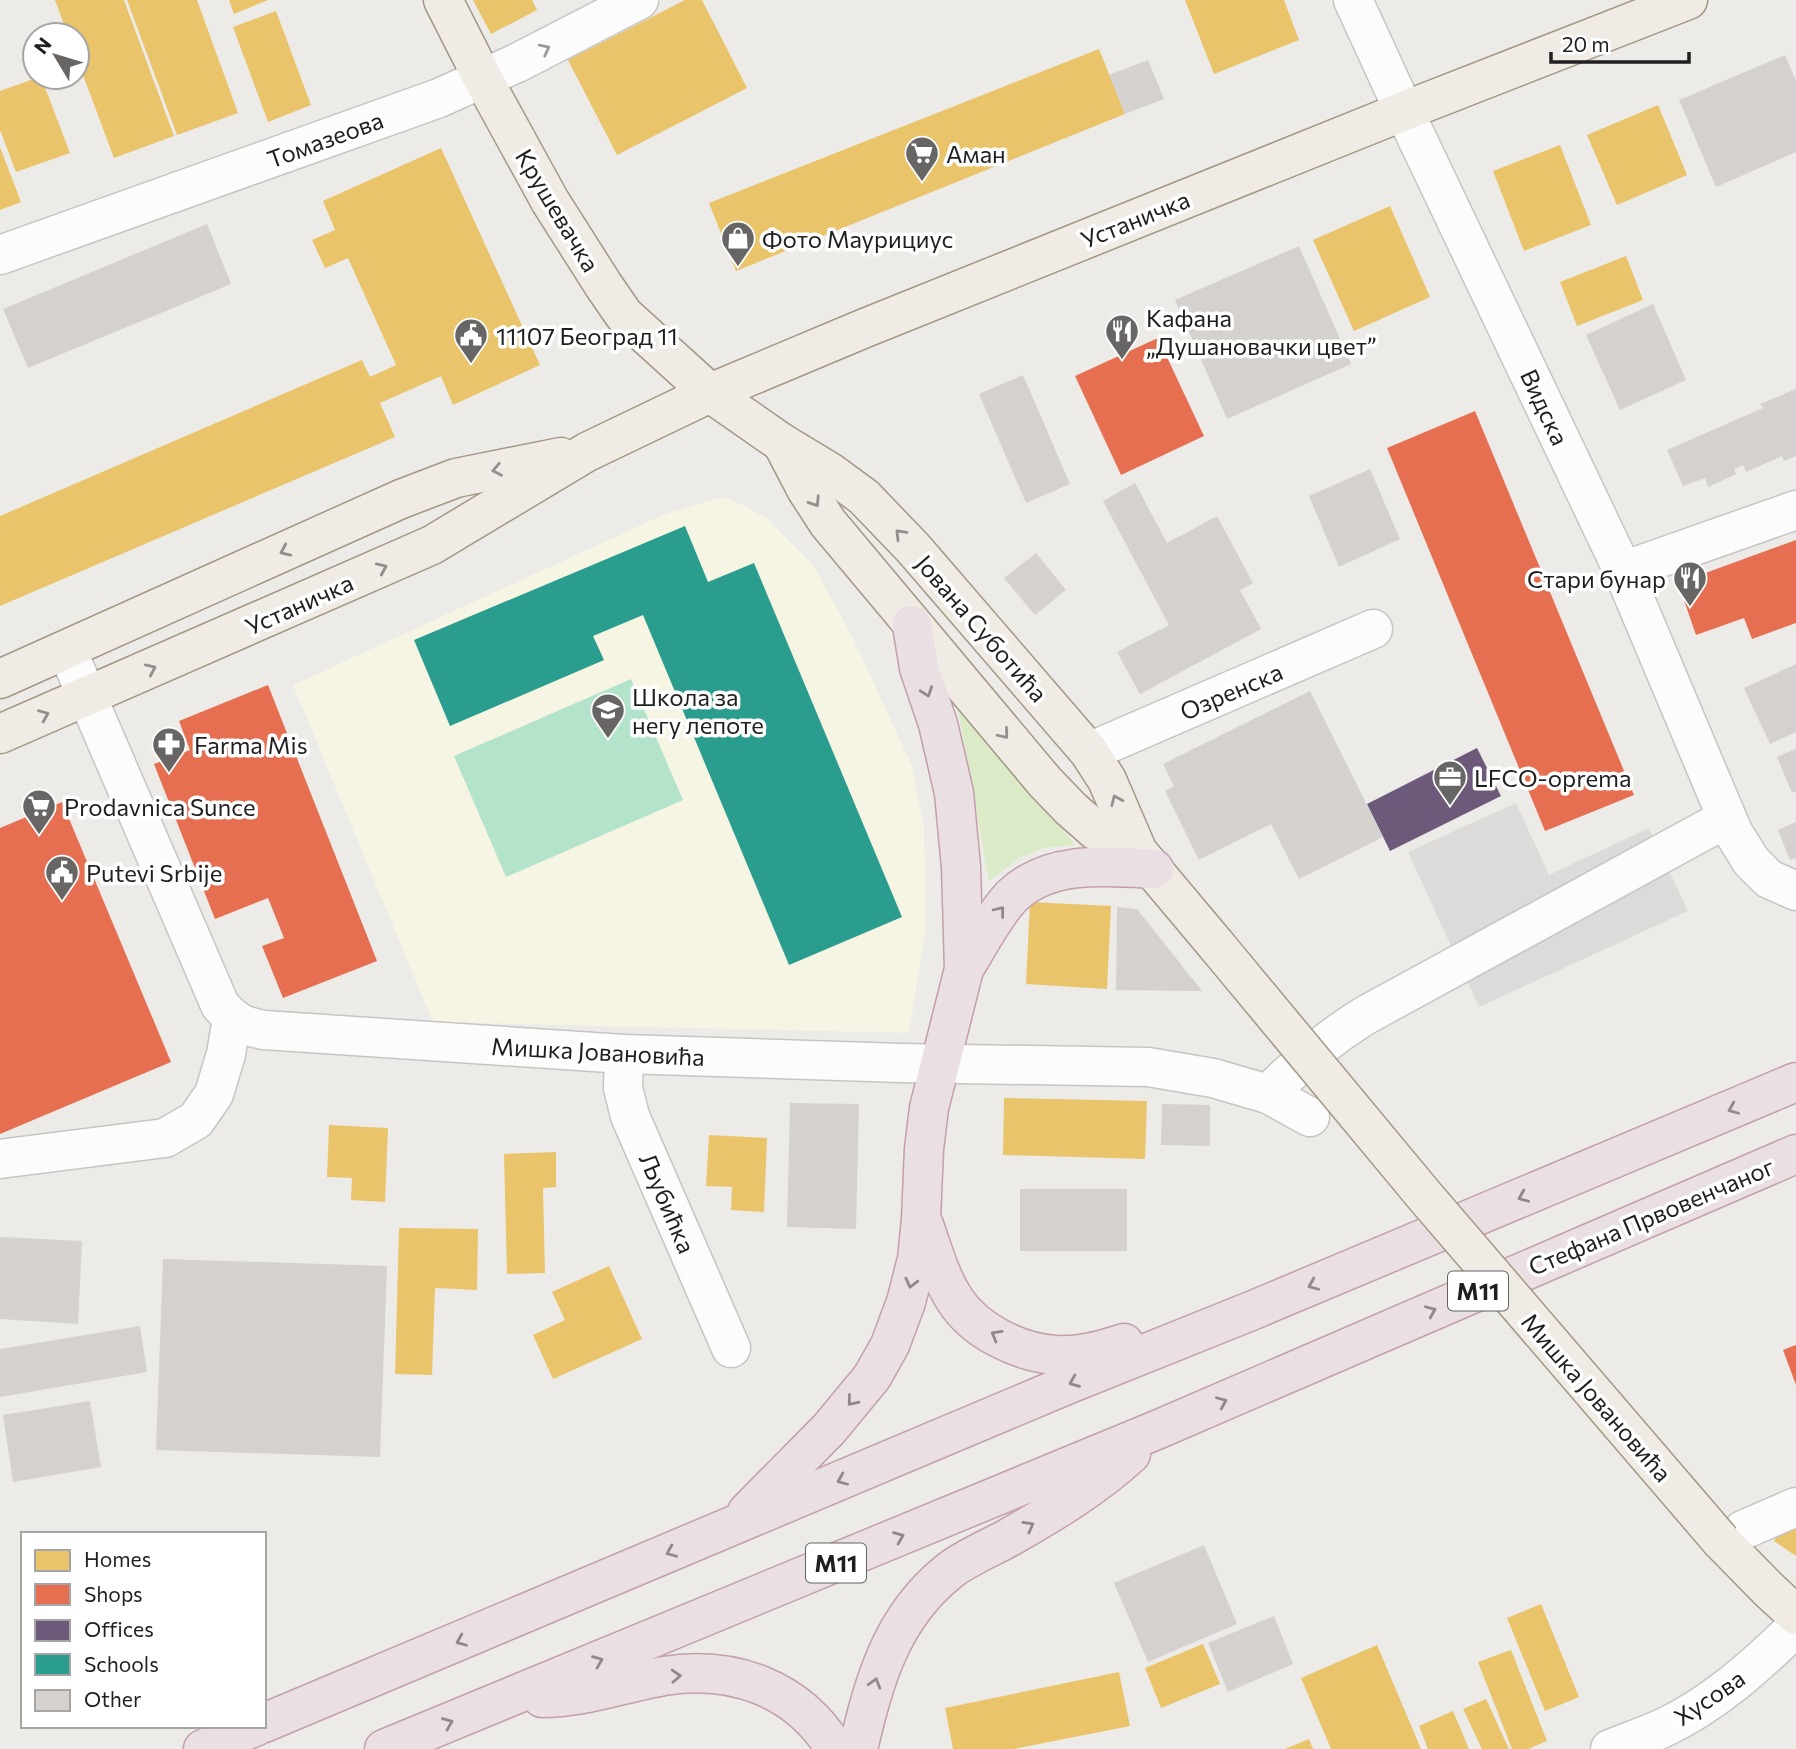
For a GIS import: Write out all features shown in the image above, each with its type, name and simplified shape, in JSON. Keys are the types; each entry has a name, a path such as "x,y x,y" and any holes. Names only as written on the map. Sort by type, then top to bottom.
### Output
{"highway":[{"path":"912,625 919,668 938,724 954,793 961,867 964,969"},
{"path":"733,1526 829,1429 872,1377 890,1345 906,1302 917,1259 922,1219 924,1149 929,1108 939,1064 964,969 996,916 1029,882 1049,874 1080,867 1110,866 1146,860"},
{"path":"266,1722 1069,1384 1251,1311 1796,1083"},
{"name":"Стефана Првовенчаног","path":"1159,1429 1796,1154"},
{"path":"922,1219 943,1280 965,1314 991,1333 1030,1350 1057,1355 1100,1351 1171,1327 1251,1311"},
{"path":"858,1749 880,1670 892,1642 921,1598 949,1571 1055,1512 1112,1472 1159,1429"},
{"name":"M11","path":"384,1749 1159,1429"},
{"path":"512,1696 564,1698 666,1676 715,1674 775,1690 801,1707 825,1731 835,1749"},
{"path":"203,1749 252,1728"}],"main road":[{"name":"Крушевачка","path":"443,0 483,79 563,223 617,305 624,315 710,393"},
{"name":"Устаничка","path":"0,734 432,545 587,452 710,393 1404,111 1689,0"},
{"name":"Јована Суботића","path":"710,393 864,497 913,548 1089,752 1107,780 1146,860"},
{"name":"Јована Суботића","path":"782,443 828,523 1036,772 1095,830 1146,860"},
{"name":"Устаничка","path":"0,680 434,486 456,478 587,452"},
{"name":"Мишка Јовановића","path":"1146,860 1423,1195 1732,1535 1767,1588 1796,1615"}],"street":[{"name":"Томазеова","path":"0,255 439,98 483,79 639,0"},
{"name":"Видска","path":"1353,0 1623,571 1733,832 1751,861 1769,879 1796,891"},
{"path":"1623,571 1796,510"},
{"name":"Озренска","path":"1089,752 1373,629"},
{"path":"0,1159 165,1138 196,1120 214,1094 226,1054 232,1018 220,1005 67,650"},
{"path":"1268,1094 1337,1033 1366,1015 1727,818"},
{"name":"Мишка Јовановића","path":"232,1018 244,1026 264,1030 624,1054 939,1064 1148,1067 1213,1078 1268,1094 1310,1117"},
{"name":"Љубићка","path":"624,1054 623,1088 630,1115 731,1348"},
{"path":"1732,1535 1796,1507"},
{"name":"Хусова","path":"1610,1749 1661,1729 1716,1697 1762,1660 1796,1627"}],"shaded area":[{"name":"Школа за негу лепоте","path":"723,497 769,520 813,565 853,638 912,766 924,830 926,928 909,1033 433,1022 293,685 665,514"},
{"path":"1516,803 1549,875 1649,828 1688,911 1479,1007 1408,852"}],"green space":[{"path":"631,679 683,800 506,877 454,756"},
{"path":"957,704 1075,845 1043,848 1019,858 989,881"}],"building: Homes":[{"path":"55,0 124,0 174,136 114,158 89,91 91,21 63,21"},
{"path":"127,0 197,0 238,113 177,135"},
{"path":"229,0 268,0 234,14"},
{"path":"473,0 532,0 537,10 491,34"},
{"path":"685,0 702,0 747,88 617,155 568,60"},
{"path":"1185,0 1284,0 1299,40 1214,74"},
{"path":"276,11 311,105 268,122 233,27"},
{"path":"1099,49 1125,114 736,271 709,203"},
{"path":"21,83 21,91 46,91 70,153 16,172 0,130 0,91"},
{"path":"1658,105 1687,175 1617,205 1587,135"},
{"path":"1560,145 1591,225 1524,251 1493,171"},
{"path":"0,147 21,202 0,210"},
{"path":"441,148 540,365 453,405 441,376 380,403 395,437 0,606 0,516 362,360 370,377 396,365 348,258 325,268 312,240 335,230 323,201"},
{"path":"1390,206 1430,297 1354,331 1313,240"},
{"path":"1626,256 1643,300 1577,326 1560,282"},
{"path":"1030,902 1111,906 1107,989 1026,984"},
{"path":"1004,1098 1147,1101 1145,1159 1003,1155"},
{"path":"329,1125 388,1128 385,1202 351,1200 352,1178 327,1177"},
{"path":"709,1135 767,1138 764,1212 731,1210 732,1187 706,1186"},
{"path":"556,1152 556,1187 543,1188 545,1273 507,1274 504,1154"},
{"path":"399,1228 478,1229 477,1290 435,1288 432,1375 395,1374"},
{"path":"609,1266 642,1339 553,1379 533,1335 565,1320 552,1292"},
{"path":"1796,1522 1796,1556 1774,1541 1783,1527"},
{"path":"1541,1604 1579,1697 1545,1711 1507,1618"},
{"path":"1203,1644 1220,1684 1161,1708 1145,1668"},
{"path":"1377,1645 1421,1749 1331,1749 1301,1678"},
{"path":"1511,1650 1547,1741 1528,1749 1512,1749 1478,1662"},
{"path":"1119,1672 1130,1726 1014,1749 953,1749 945,1708"},
{"path":"1486,1699 1509,1749 1482,1749 1463,1709"},
{"path":"1453,1711 1469,1749 1428,1749 1419,1726"},
{"path":"1309,1739 1313,1749 1285,1749"}],"building: Shops":[{"path":"1158,338 1204,436 1121,475 1075,376"},
{"path":"1475,411 1634,795 1545,831 1387,448"},
{"path":"1796,540 1796,623 1752,639 1744,618 1696,635 1678,583"},
{"path":"268,685 377,961 283,998 262,946 284,938 268,898 215,919 154,764 190,750 179,721"},
{"path":"62,802 171,1062 0,1134 0,828"},
{"path":"1796,1345 1796,1385 1783,1350"}],"building: Offices":[{"path":"1477,748 1501,796 1390,851 1367,804"}],"building: Schools":[{"path":"685,526 708,582 754,563 902,917 789,965 643,615 593,636 604,660 450,726 414,640"}],"building: Other":[{"path":"1785,55 1796,81 1796,152 1716,187 1679,100"},
{"path":"1148,60 1164,99 1125,114 1109,75"},
{"path":"207,224 231,284 28,368 3,309"},
{"path":"1299,246 1351,364 1227,419 1175,300"},
{"path":"1653,304 1686,380 1620,410 1586,335"},
{"path":"1023,375 1070,484 1026,503 979,394"},
{"path":"1796,389 1796,456 1784,461 1782,456 1746,472 1743,465 1734,469 1736,474 1708,487 1705,478 1683,486 1667,450 1763,408 1760,404"},
{"path":"1370,469 1400,539 1339,567 1309,496"},
{"path":"1135,483 1167,543 1217,516 1253,583 1240,590 1261,629 1140,694 1117,652 1169,625 1103,501"},
{"path":"1036,553 1066,590 1035,615 1004,578"},
{"path":"1796,664 1796,732 1770,744 1744,688"},
{"path":"1310,691 1383,837 1299,879 1271,824 1199,860 1165,791 1174,786 1163,764"},
{"path":"1796,749 1796,791 1792,793 1777,757"},
{"path":"1796,822 1796,858 1790,860 1778,830"},
{"path":"1117,907 1137,909 1202,991 1116,990"},
{"path":"790,1103 859,1104 856,1229 787,1227"},
{"path":"1162,1104 1210,1105 1210,1146 1161,1145"},
{"path":"1020,1189 1127,1189 1127,1251 1020,1251"},
{"path":"0,1237 82,1241 78,1324 0,1319"},
{"path":"163,1259 387,1266 380,1457 156,1450"},
{"path":"140,1326 147,1372 0,1397 0,1349"},
{"path":"90,1401 101,1467 13,1482 3,1415"},
{"path":"1204,1545 1237,1624 1148,1662 1114,1583"},
{"path":"1274,1616 1293,1664 1228,1692 1208,1643"}],"place":[{"name":"Аман","path":"922,183"},
{"name":"Фото Маурициус","path":"738,268"},
{"name":"Кафана „Душановачки цвет”","path":"1122,361"},
{"name":"11107 Београд 11","path":"471,365"},
{"name":"Стари бунар","path":"1690,608"},
{"name":"Школа за негу лепоте","path":"608,740"},
{"name":"Farma Mis","path":"169,774"},
{"name":"LFCO-oprema","path":"1450,807"},
{"name":"Prodavnica Sunce","path":"39,836"},
{"name":"Putevi Srbije","path":"62,902"}]}
